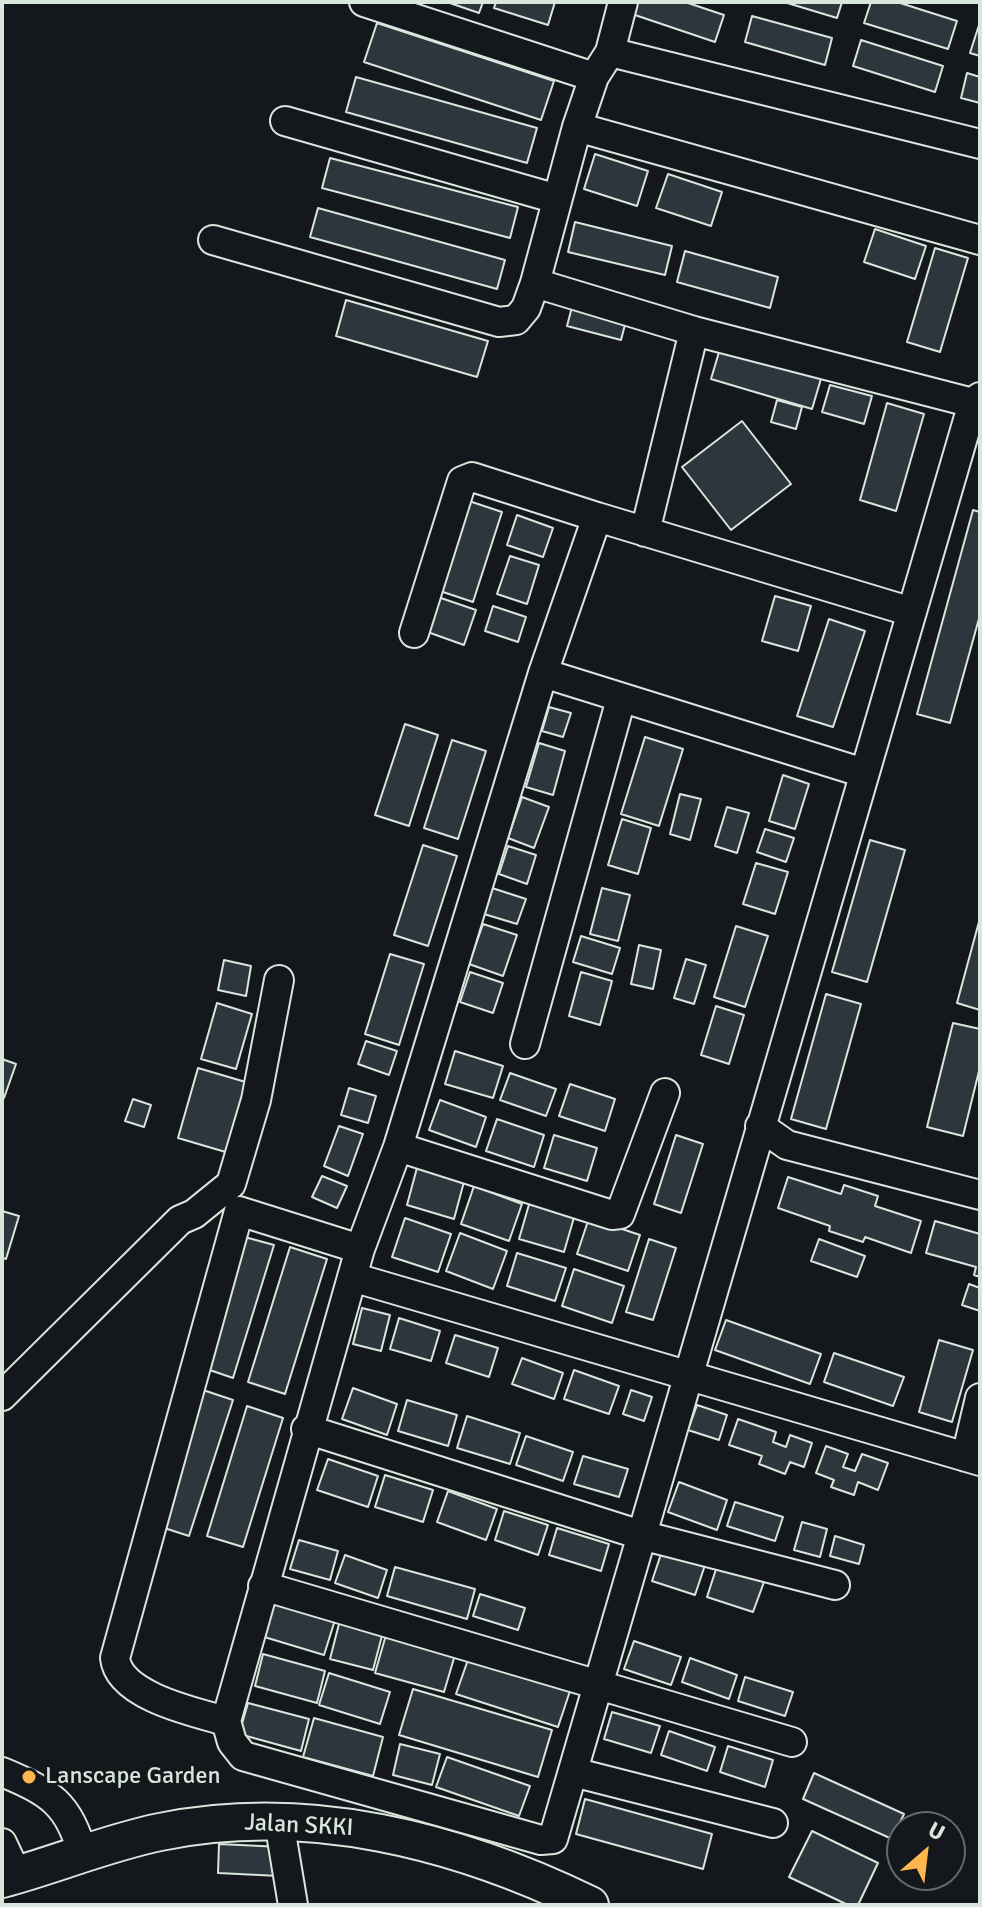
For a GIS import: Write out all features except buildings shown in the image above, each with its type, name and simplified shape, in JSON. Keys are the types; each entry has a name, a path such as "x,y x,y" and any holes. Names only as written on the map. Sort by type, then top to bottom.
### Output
{"main road":[{"name":"Jalan SKKI","path":"7,1866 83,1856 158,1832 225,1823 279,1821 336,1825 446,1848 547,1884 590,1905"}],"street":[{"path":"364,2 594,77"},
{"path":"213,240 499,322 516,320 526,308 535,283 577,127 594,77 610,52 623,2"},
{"path":"610,52 980,144"},
{"path":"285,121 557,199"},
{"path":"577,127 980,240"},
{"path":"535,283 694,331 976,400 760,1126 558,1829 553,1839 541,1840 243,1756 232,1742 226,1721 306,1429 360,1249 398,1147 543,673 597,517"},
{"path":"645,532 694,331"},
{"path":"414,633 462,481 472,477 912,612"},
{"path":"543,673 864,773"},
{"path":"525,1044 621,699"},
{"path":"2,1396 180,1220 194,1214 231,1184 256,1100 279,980"},
{"path":"398,1147 612,1215 620,1214 665,1093"},
{"path":"760,1126 787,1145 980,1195"},
{"path":"226,1721 167,1703 125,1680 116,1669 115,1658 239,1211 360,1249"},
{"path":"352,1277 689,1373 973,1459 980,1398"},
{"path":"306,1429 641,1535 835,1585"},
{"path":"263,1586 792,1742"},
{"path":"2,1772 28,1783 69,1814 83,1856"},
{"path":"573,1772 773,1823"},
{"path":"279,1821 293,1905"}],"place":[{"name":"Lanscape Garden","path":"29,1777"}]}
